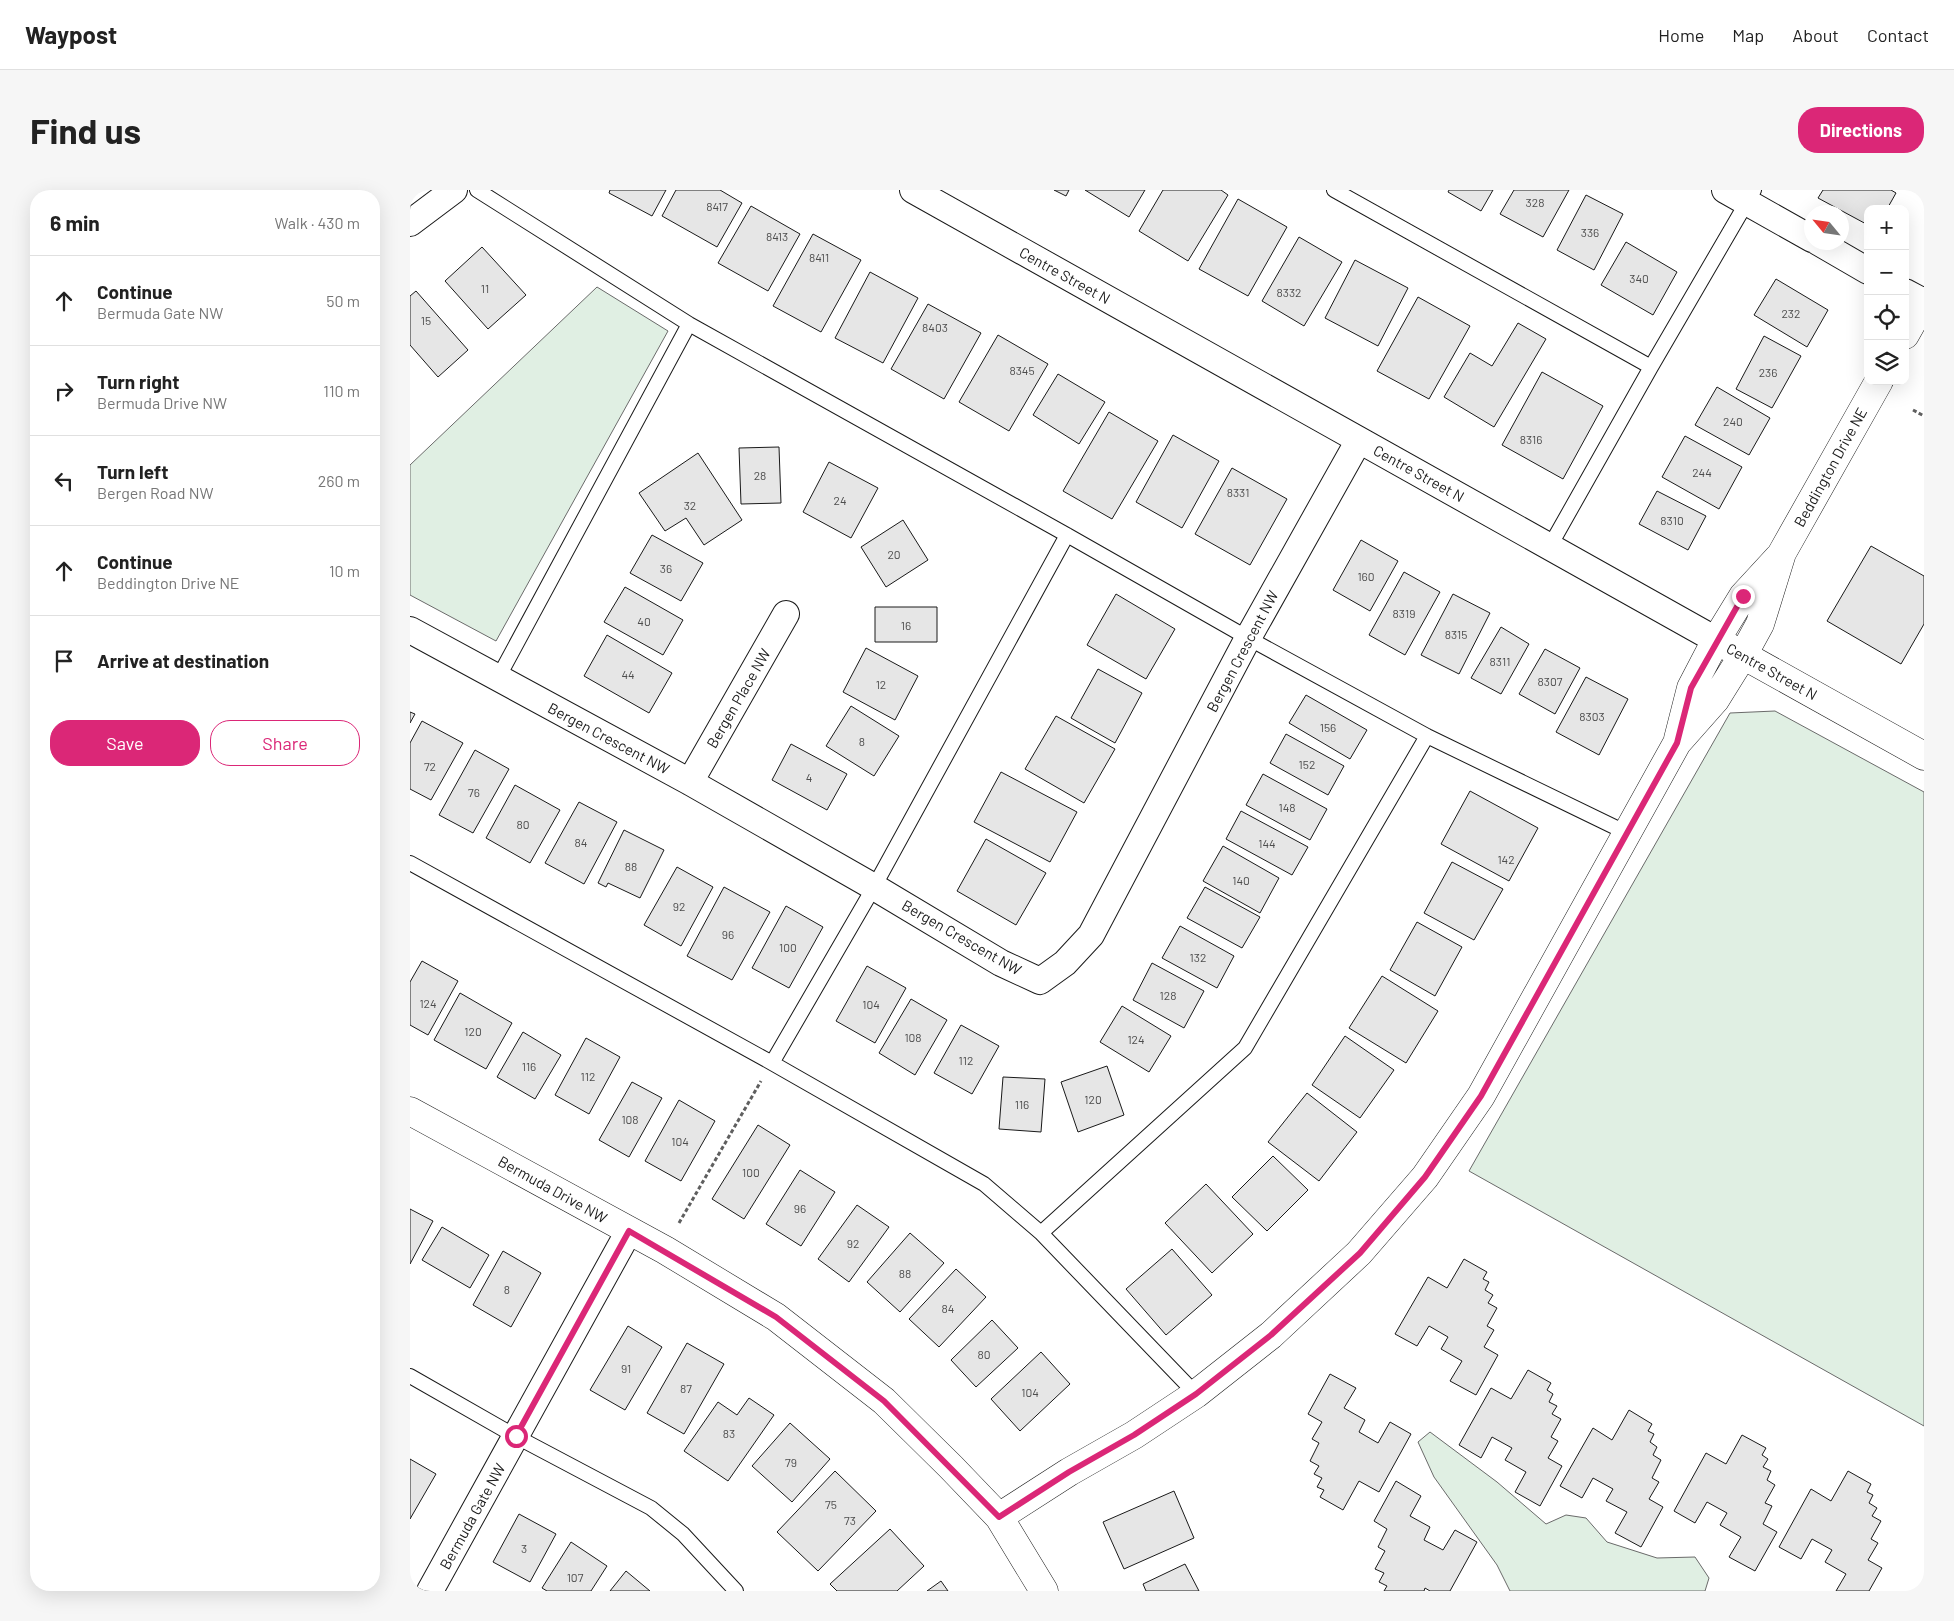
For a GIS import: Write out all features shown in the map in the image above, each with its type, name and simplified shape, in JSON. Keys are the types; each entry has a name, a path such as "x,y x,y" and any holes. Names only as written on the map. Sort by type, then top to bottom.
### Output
{"street":[{"path":"410,223 454,190"},
{"name":"Centre Street N","path":"913,190 1924,756"},
{"path":"1725,190 1751,196 1804,233"},
{"path":"1832,250 1864,268"},
{"path":"1909,294 1924,302 1909,327"},
{"name":"Beddington Drive NE","path":"1677,743 1715,700 1743,655 1760,624 1782,553 1877,385"},
{"name":"Bergen Crescent NW","path":"410,630 690,782 874,887 1001,963 1040,981 1065,964 1091,935 1248,638 1359,440"},
{"name":"Beddington Drive NE","path":"1677,743 1691,688 1716,640 1743,596 1782,553"},
{"name":"Bergen Place NW","path":"690,782 786,614"},
{"path":"999,1517 1069,1472 1134,1435 1196,1394 1271,1335 1360,1253 1425,1177 1481,1096 1677,743"},
{"name":"Bermuda Drive NW","path":"410,1111 629,1231 776,1317 884,1401 999,1517 1044,1591"},
{"name":"Bermuda Gate NW","path":"430,1591 629,1231"},
{"path":"410,1588 416,1591"}],"lane":[{"path":"477,190 689,324 1068,535 1248,638 1427,736 1626,833"},
{"path":"1334,190 1651,367"},
{"path":"1550,546 1651,367 1751,196"},
{"path":"498,678 689,324"},
{"path":"772,1063 874,887 1068,535"},
{"path":"1041,1232 1245,1048 1427,736"},
{"path":"410,863 772,1063 984,1184 1041,1232 1196,1394"},
{"path":"410,1376 650,1508 683,1534 736,1591"}],"path":[{"path":"1913,410 1924,416"},
{"path":"679,1224 772,1063"}],"green space":[{"path":"597,287 668,331 496,641 410,595 410,465"},
{"path":"1775,711 1924,792 1924,1426 1469,1171 1730,713"},
{"path":"1430,1432 1497,1482 1546,1524 1566,1515 1586,1518 1607,1542 1657,1558 1695,1557 1709,1578 1705,1591 1510,1591 1497,1565 1434,1477 1418,1442"}],"building":[{"path":"610,190 666,190 652,216 609,193"},
{"path":"676,190 720,190 742,203 717,247 662,216"},
{"path":"1054,190 1069,190 1066,196"},
{"path":"1085,190 1145,190 1129,217"},
{"path":"1163,190 1221,190 1228,195 1188,261 1139,231"},
{"path":"1449,190 1493,190 1481,211 1448,192"},
{"path":"1514,190 1569,190 1543,237 1500,214"},
{"path":"1823,190 1891,190 1896,193 1889,205 1864,205 1864,223 1849,215 1849,205 1831,205 1818,198"},
{"path":"1586,195 1623,214 1594,270 1557,250"},
{"path":"1238,199 1287,227 1248,296 1199,269"},
{"path":"751,206 800,234 768,291 718,263"},
{"path":"813,234 861,260 821,332 773,306"},
{"path":"1299,237 1342,262 1304,326 1262,301"},
{"path":"1626,242 1677,272 1653,315 1601,285"},
{"path":"482,247 526,295 488,329 445,281"},
{"path":"1355,260 1408,288 1378,346 1325,318"},
{"path":"870,272 918,298 883,363 835,338"},
{"path":"1776,279 1828,310 1807,347 1754,315"},
{"path":"416,291 468,350 438,377 410,345 410,296"},
{"path":"1418,297 1470,326 1429,399 1377,371"},
{"path":"928,304 981,333 944,399 891,369"},
{"path":"1518,323 1546,339 1494,427 1444,397 1470,353 1492,366"},
{"path":"998,335 1048,364 1009,431 959,402"},
{"path":"1764,336 1801,356 1772,408 1736,389"},
{"path":"1542,372 1603,406 1563,479 1502,445"},
{"path":"1058,374 1105,402 1079,444 1033,415"},
{"path":"1717,387 1770,418 1749,455 1695,425"},
{"path":"1109,412 1158,441 1112,519 1063,491"},
{"path":"1173,435 1219,461 1182,528 1136,502"},
{"path":"1685,436 1742,467 1719,509 1662,477"},
{"path":"779,447 781,503 741,504 739,448"},
{"path":"698,453 742,520 704,545 686,518 665,531 639,493"},
{"path":"829,462 878,488 851,538 803,512"},
{"path":"1232,468 1287,499 1250,565 1195,534"},
{"path":"1657,491 1706,516 1688,550 1639,524"},
{"path":"903,520 928,560 886,587 861,547"},
{"path":"652,535 703,563 681,601 630,573"},
{"path":"1361,540 1398,561 1370,611 1333,590"},
{"path":"1871,546 1924,576 1924,624 1901,664 1827,621"},
{"path":"1404,572 1440,592 1405,655 1369,635"},
{"path":"625,587 683,620 663,655 604,622"},
{"path":"1116,594 1175,629 1146,679 1087,645"},
{"path":"1453,594 1490,613 1459,674 1421,655"},
{"path":"875,607 937,607 937,642 875,642"},
{"path":"1501,627 1529,644 1501,694 1471,678"},
{"path":"607,635 672,673 649,713 584,676"},
{"path":"866,648 918,676 895,720 843,692"},
{"path":"1545,649 1580,668 1555,714 1519,694"},
{"path":"1098,669 1142,693 1115,743 1071,718"},
{"path":"1586,677 1628,699 1599,755 1556,732"},
{"path":"1306,695 1367,730 1350,759 1289,723"},
{"path":"851,706 899,736 874,776 826,746"},
{"path":"410,712 415,714 410,723"},
{"path":"1056,716 1115,749 1084,803 1025,769"},
{"path":"422,721 463,743 431,800 410,789 410,743"},
{"path":"1286,734 1344,766 1328,795 1270,763"},
{"path":"791,744 847,774 827,810 772,780"},
{"path":"475,750 509,769 473,833 439,815"},
{"path":"1001,772 1077,812 1050,862 974,822"},
{"path":"1263,774 1327,809 1310,840 1246,805"},
{"path":"515,785 560,810 530,863 486,838"},
{"path":"1470,791 1538,828 1509,881 1441,844"},
{"path":"579,802 617,822 584,884 545,863"},
{"path":"1241,811 1308,847 1292,875 1226,839"},
{"path":"624,830 664,850 640,898 608,883 606,887 598,883"},
{"path":"986,839 1046,873 1016,925 957,891"},
{"path":"1223,846 1279,878 1260,913 1203,881"},
{"path":"1452,862 1503,889 1474,940 1424,913"},
{"path":"677,867 713,887 681,946 644,925"},
{"path":"724,887 770,912 732,980 687,956"},
{"path":"1205,887 1260,917 1242,948 1187,918"},
{"path":"786,906 823,927 789,988 752,968"},
{"path":"1417,922 1462,947 1435,996 1390,970"},
{"path":"1180,926 1234,956 1217,988 1162,958"},
{"path":"422,961 458,981 428,1035 410,1025 410,982"},
{"path":"1152,963 1204,991 1184,1028 1133,1000"},
{"path":"867,966 906,988 875,1043 836,1021"},
{"path":"1382,976 1438,1011 1406,1063 1349,1028"},
{"path":"460,993 512,1023 486,1069 434,1040"},
{"path":"911,999 947,1020 915,1075 879,1053"},
{"path":"1122,1006 1171,1036 1149,1072 1100,1042"},
{"path":"961,1025 999,1046 972,1094 934,1073"},
{"path":"523,1032 561,1055 535,1099 497,1077"},
{"path":"1345,1036 1394,1070 1360,1118 1312,1085"},
{"path":"586,1038 620,1057 589,1114 555,1095"},
{"path":"1107,1066 1124,1115 1078,1132 1061,1082"},
{"path":"1003,1077 1045,1079 1041,1132 999,1129"},
{"path":"632,1082 662,1098 629,1157 599,1140"},
{"path":"1307,1093 1357,1132 1319,1181 1268,1142"},
{"path":"679,1100 715,1121 681,1181 645,1161"},
{"path":"758,1125 790,1145 744,1219 712,1199"},
{"path":"1273,1156 1308,1190 1267,1231 1232,1197"},
{"path":"800,1170 835,1192 801,1246 766,1224"},
{"path":"1206,1184 1253,1234 1212,1273 1165,1223"},
{"path":"857,1205 889,1227 849,1282 818,1259"},
{"path":"410,1209 433,1221 410,1264"},
{"path":"442,1227 489,1255 470,1288 422,1260"},
{"path":"910,1233 944,1263 900,1312 867,1282"},
{"path":"1172,1249 1212,1295 1166,1335 1126,1289"},
{"path":"503,1251 541,1273 511,1327 473,1305"},
{"path":"1464,1259 1487,1272 1483,1279 1489,1282 1485,1290 1493,1295 1488,1303 1497,1308 1487,1326 1494,1330 1484,1347 1498,1355 1476,1395 1450,1381 1462,1361 1441,1349 1448,1337 1429,1326 1417,1346 1395,1334 1428,1277 1447,1288"},
{"path":"956,1269 986,1297 939,1347 909,1319"},
{"path":"992,1320 1018,1348 976,1387 951,1360"},
{"path":"628,1326 662,1347 625,1410 590,1390"},
{"path":"687,1343 724,1364 684,1434 647,1413"},
{"path":"1041,1352 1070,1384 1020,1431 991,1399"},
{"path":"1528,1370 1551,1383 1547,1390 1553,1394 1549,1402 1557,1406 1552,1414 1561,1419 1551,1437 1558,1441 1548,1458 1562,1466 1540,1506 1515,1492 1526,1472 1505,1460 1512,1448 1492,1437 1481,1458 1459,1445 1491,1388 1511,1399"},
{"path":"1330,1374 1356,1388 1344,1408 1365,1420 1359,1432 1378,1443 1390,1422 1411,1434 1379,1492 1359,1481 1343,1510 1320,1497 1324,1490 1317,1487 1322,1478 1314,1474 1319,1466 1310,1461 1319,1443 1312,1439 1322,1422 1308,1414"},
{"path":"749,1398 774,1415 728,1481 684,1451 718,1402 737,1415"},
{"path":"1629,1410 1652,1424 1648,1431 1654,1434 1650,1442 1657,1447 1653,1455 1661,1460 1652,1478 1659,1482 1649,1499 1663,1507 1641,1547 1615,1533 1627,1512 1606,1501 1613,1489 1593,1478 1582,1498 1560,1486 1593,1428 1612,1440"},
{"path":"790,1423 830,1459 792,1502 752,1466"},
{"path":"1742,1435 1766,1448 1762,1455 1768,1459 1763,1467 1771,1471 1767,1480 1775,1485 1765,1503 1772,1506 1763,1524 1777,1532 1755,1571 1729,1557 1741,1537 1720,1525 1727,1513 1707,1502 1695,1523 1674,1511 1706,1453 1726,1464"},
{"path":"410,1459 436,1474 410,1519"},
{"path":"835,1471 876,1511 818,1571 777,1532"},
{"path":"1848,1471 1871,1484 1867,1492 1873,1495 1869,1503 1877,1508 1872,1516 1881,1521 1871,1539 1878,1543 1868,1560 1882,1568 1869,1591 1836,1591 1846,1574 1825,1562 1832,1550 1812,1539 1801,1559 1779,1547 1811,1489 1831,1501"},
{"path":"1396,1481 1421,1496 1410,1516 1430,1527 1424,1540 1443,1550 1455,1530 1477,1542 1450,1591 1430,1591 1425,1588 1424,1591 1384,1591 1387,1586 1379,1582 1384,1573 1375,1569 1385,1551 1378,1547 1387,1529 1374,1521"},
{"path":"1174,1491 1194,1538 1124,1569 1103,1522"},
{"path":"519,1514 556,1534 530,1582 493,1562"},
{"path":"890,1529 924,1566 897,1591 837,1591 830,1584"},
{"path":"571,1542 607,1566 591,1591 547,1591 542,1588"},
{"path":"1185,1564 1199,1591 1146,1591 1143,1584"},
{"path":"626,1571 650,1591 610,1591"},
{"path":"941,1581 948,1591 927,1591"}],"route":[{"path":"516,1436 629,1231 665,1250 776,1317 884,1401 999,1517 1069,1472 1134,1435 1196,1394 1271,1335 1360,1253 1425,1177 1481,1096 1677,743 1691,688 1716,640 1743,596"}]}
